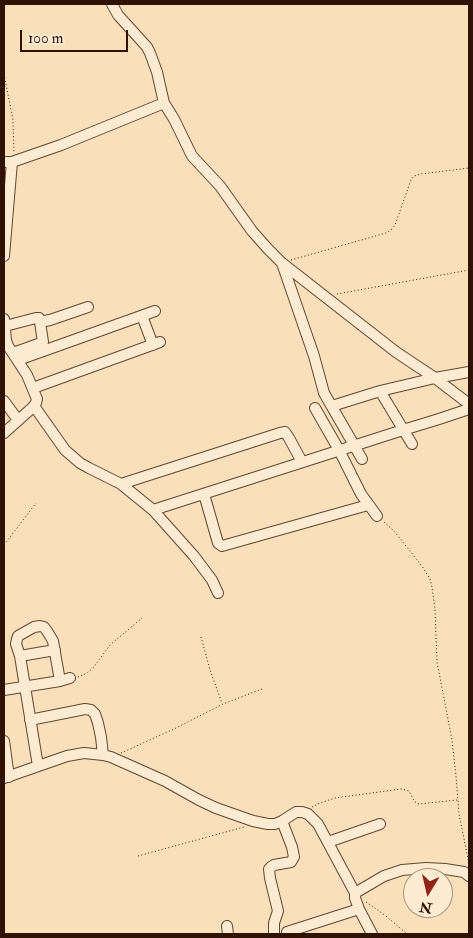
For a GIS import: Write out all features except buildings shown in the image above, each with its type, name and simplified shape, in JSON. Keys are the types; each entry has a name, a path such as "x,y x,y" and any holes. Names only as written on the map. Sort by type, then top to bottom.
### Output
{"street":[{"path":"112,4 118,15 147,47 159,81 164,103 192,156 220,186 268,249 396,352 436,378 469,404"},
{"path":"4,256 8,162 61,144 164,103"},
{"path":"282,262 314,356 324,393 362,459"},
{"path":"40,322 88,307"},
{"path":"16,357 155,311"},
{"path":"33,388 156,343 142,316"},
{"path":"4,433 34,406 37,399 27,375 8,346 4,322 39,318 43,342 16,357"},
{"path":"332,406 380,391 469,372"},
{"path":"380,391 412,444"},
{"path":"4,401 18,420"},
{"path":"34,406 65,450 80,463 121,484 153,510 194,556 212,580 218,593"},
{"path":"315,408 360,494 377,516"},
{"path":"153,510 469,409"},
{"path":"121,484 284,432 290,438 302,462"},
{"path":"204,494 218,543 222,546 368,505"},
{"path":"4,690 25,687 65,679 52,641 44,627 38,626 25,632 18,638 16,643 20,656 25,687 30,720 38,766"},
{"path":"20,656 55,650"},
{"path":"30,720 85,709 91,710 95,714 107,756"},
{"path":"4,741 6,777 67,756 92,753 107,756 165,781 211,806 253,820 277,824 296,812 305,813 314,820 357,892"},
{"path":"274,934 274,923 278,911 270,878 270,869 274,865 291,862 294,857 282,821"},
{"path":"328,842 380,824"},
{"path":"372,934 355,898 357,892 384,876 402,870 445,869 464,872 469,876"},
{"path":"287,932 359,909"}],"path":[{"path":"4,74 12,120 14,156 8,162"},
{"path":"282,262 386,233 395,225 414,176 469,168"},
{"path":"328,298 337,294 469,270"},
{"path":"4,545 36,503"},
{"path":"377,516 394,531 430,579 435,609 436,652 452,740 459,814 469,864"},
{"path":"65,679 83,675 93,668 110,645 142,618"},
{"path":"201,637 222,704"},
{"path":"107,756 174,729 222,704 262,689"},
{"path":"305,813 320,803 335,798 401,789 409,791 415,802 419,804 458,800"},
{"path":"138,856 246,826 253,820"},
{"path":"357,892 365,901 407,934"}]}
